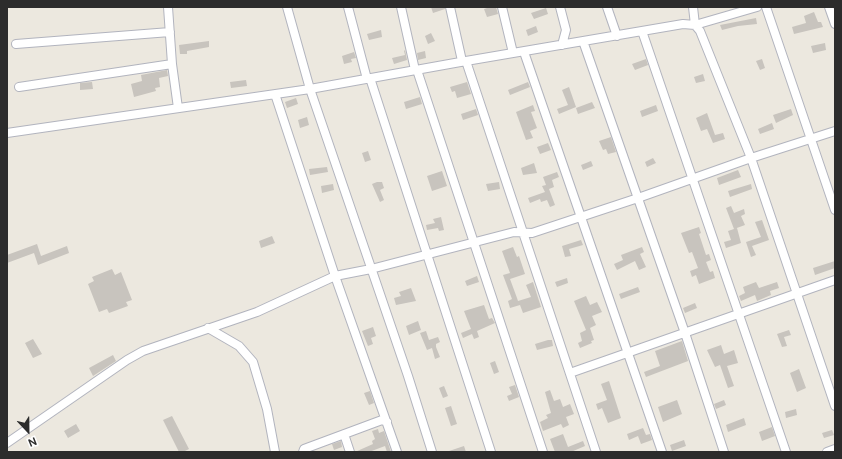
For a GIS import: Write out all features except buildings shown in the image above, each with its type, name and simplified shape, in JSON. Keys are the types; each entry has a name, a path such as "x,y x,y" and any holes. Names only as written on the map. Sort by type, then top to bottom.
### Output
{"street":[{"path":"168,7 172,64 178,108"},
{"path":"287,7 310,89 408,376 432,452"},
{"path":"348,7 368,78 491,452"},
{"path":"401,7 416,70 543,452"},
{"path":"450,7 464,61 523,232 596,452"},
{"path":"502,7 513,53"},
{"path":"560,7 566,30 562,45"},
{"path":"607,7 616,36"},
{"path":"693,7 695,25 700,31 751,158 835,406"},
{"path":"7,133 310,89 683,24 695,25 757,7"},
{"path":"766,7 835,210"},
{"path":"829,7 835,24"},
{"path":"642,31 786,452"},
{"path":"16,44 170,32"},
{"path":"583,41 685,333 724,452"},
{"path":"524,52 662,452"},
{"path":"19,87 172,64"},
{"path":"275,94 334,276 397,452"},
{"path":"7,443 127,360 165,342 257,312 334,276 371,269 514,232 532,233 638,198 751,158 835,131"},
{"path":"570,373 628,351 685,333 835,280"},
{"path":"208,328 239,346 253,362 267,408 275,452"},
{"path":"303,452 304,449 382,420 387,422"},
{"path":"344,434 350,452"},
{"path":"827,452 835,449"}]}
